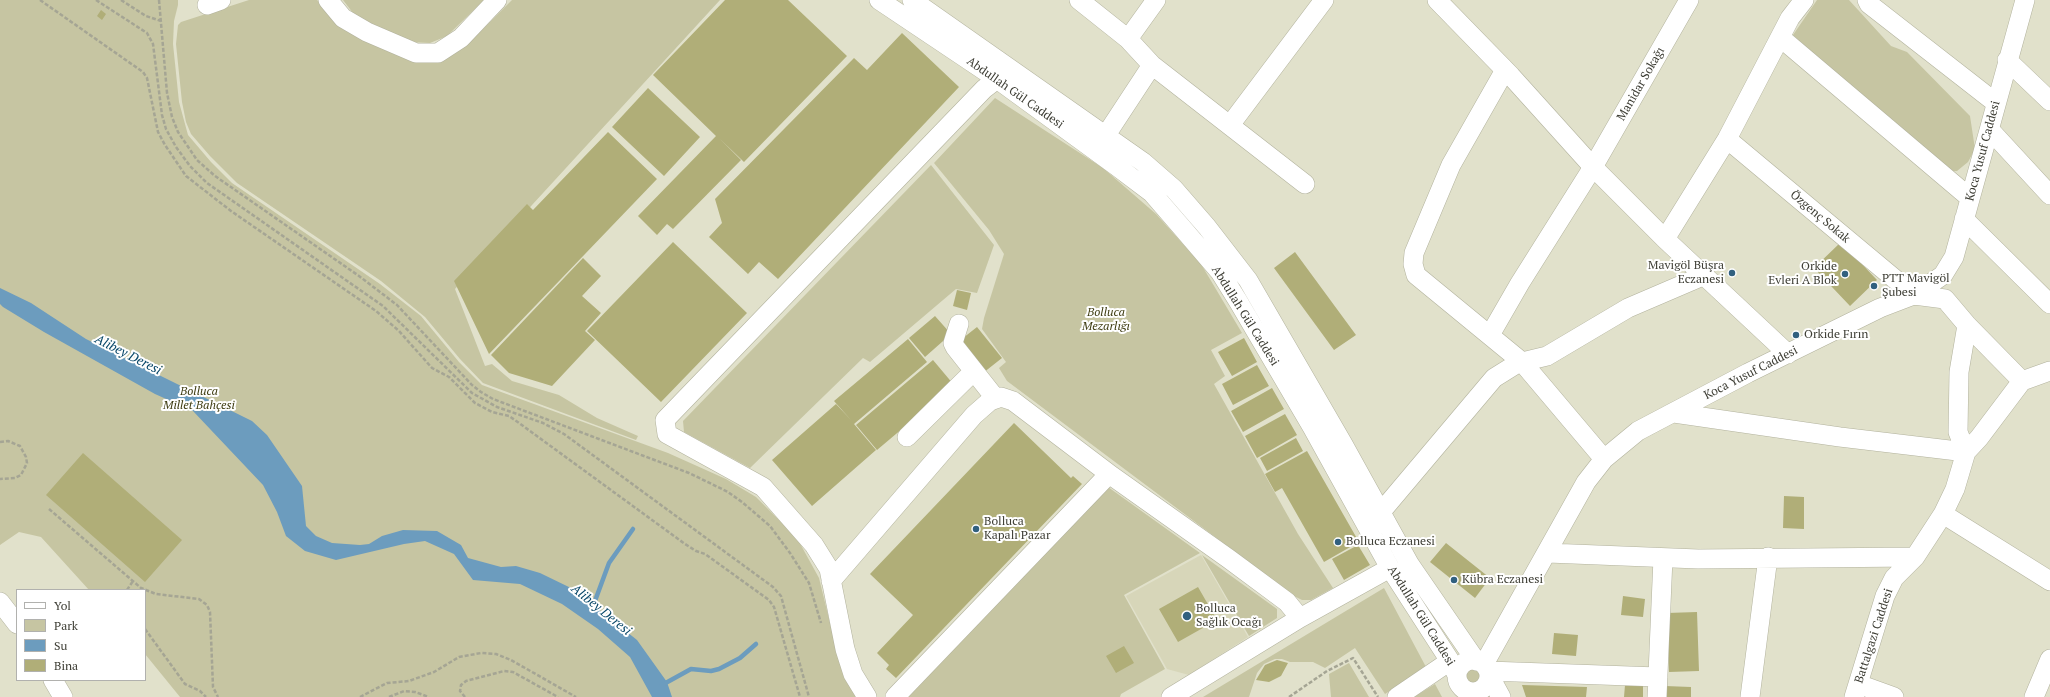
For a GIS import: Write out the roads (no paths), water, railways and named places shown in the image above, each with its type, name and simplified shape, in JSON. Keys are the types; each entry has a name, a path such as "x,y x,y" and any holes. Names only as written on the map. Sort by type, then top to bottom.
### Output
{"street":[{"path":"328,0 343,18 367,32 416,53 438,53 460,38 497,0"},
{"name":"Abdullah Gül Caddesi","path":"879,0 997,79 1152,193 1220,272 1312,428 1390,568 1454,668"},
{"name":"Abdullah Gül Caddesi","path":"912,0 1143,162 1174,189 1231,255 1278,329 1410,566 1484,668 1501,697"},
{"path":"1079,0 1128,39 1152,66 1305,184"},
{"path":"1128,39 1156,0"},
{"path":"1230,125 1324,0"},
{"path":"1437,0 1505,70 1593,167 1665,239 1788,354"},
{"name":"Manidar Sokağı","path":"1490,335 1520,283 1593,167 1689,0"},
{"path":"1665,239 1727,139 1781,38 1790,18 1804,0"},
{"path":"1867,0 1870,4 1996,103"},
{"name":"Koca Yusuf Caddesi","path":"1484,668 1586,482 1604,459 1638,431 1880,308 1914,295 1943,275 1954,257 1990,130 2007,60 2025,0"},
{"path":"1781,38 1970,198"},
{"path":"2007,60 2050,101"},
{"path":"1106,135 1152,66"},
{"path":"1505,70 1451,165 1414,253 1413,264 1416,275 1522,362 1604,459"},
{"path":"867,697 853,674 847,656 829,569 814,544 763,487 667,434 665,420 984,89 997,79"},
{"path":"1990,130 2050,195"},
{"name":"Özgenç Sokak","path":"1727,139 1914,295"},
{"path":"1964,219 2050,304"},
{"path":"1381,512 1494,378 1522,362 1547,356 1628,308 1705,275"},
{"path":"1943,275 1944,299 1967,325 2022,381 2050,371"},
{"path":"1914,295 1944,299"},
{"path":"959,324 953,343 954,347 996,399"},
{"path":"1674,413 1840,437 1966,452 1958,432 1959,372 1967,325"},
{"path":"907,437 974,371"},
{"name":"Battalgazi Caddesi","path":"1856,690 1886,596 1894,578 1915,557 1943,514 1955,489 1966,452 1979,438 2022,381"},
{"path":"831,581 974,415 1001,397 1013,402 1109,474 1287,602 1300,618"},
{"path":"895,697 1109,474"},
{"path":"1943,514 2050,581"},
{"path":"1548,553 1663,558 1915,557"},
{"path":"1750,697 1768,557"},
{"path":"1657,697 1663,558"},
{"path":"1171,697 1300,618 1390,568"},
{"path":"0,602 16,623"},
{"path":"2034,697 2050,659"},
{"path":"1397,697 1466,662 1484,668 1658,678"},
{"path":"1454,668 1459,685 1468,694 1471,692 1480,691 1487,684 1484,668"},
{"path":"53,681 63,697"},
{"path":"1856,690 1894,697"}],"water":[{"path":"0,288 31,303 86,339 252,421 267,435 302,486 306,526 316,536 332,543 360,545 369,544 382,536 403,530 437,531 461,545 468,558 501,567 516,566 540,573 573,589 637,640 667,682 672,697 652,697 630,657 598,629 562,604 520,584 473,580 454,554 425,541 404,544 336,560 305,551 286,536 277,512 263,485 193,411 155,394 44,332 3,307 0,304"}],"waterway":[{"name":"Alibey Deresi","path":"592,609 609,563 633,529"},
{"path":"662,685 691,669 711,671 719,669 740,658 756,644"}],"place":[{"name":"Mavigöl Büşra Eczanesi","path":"1732,273"},
{"name":"Orkide Evleri A Blok","path":"1845,274"},
{"name":"PTT Mavigöl Şubesi","path":"1874,286"},
{"name":"Orkide Fırın","path":"1796,335"},
{"name":"Bolluca Kapalı Pazar","path":"976,529"},
{"name":"Bolluca Eczanesi","path":"1338,542"},
{"name":"Kübra Eczanesi","path":"1454,580"},
{"name":"Bolluca Sağlık Ocağı","path":"1187,616"}],"park label":[{"name":"Bolluca Mezarlığı","path":"1106,320"},
{"name":"Bolluca Millet Bahçesi","path":"199,399"}]}
